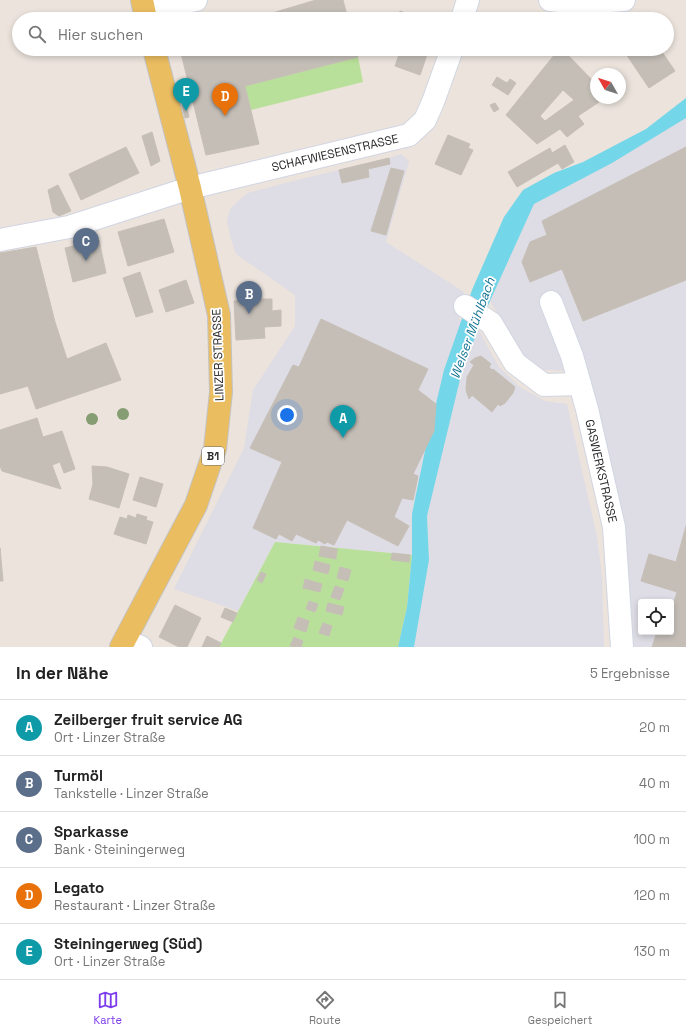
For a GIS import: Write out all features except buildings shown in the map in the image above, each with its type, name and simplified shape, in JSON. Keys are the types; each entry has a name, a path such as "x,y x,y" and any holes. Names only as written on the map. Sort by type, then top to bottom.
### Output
{"main road":[{"name":"LINZER STRASSE","path":"129,645 196,505 215,449 221,392 219,315 190,188 156,56"}],"street":[{"path":"144,10 196,0"},
{"path":"464,12 468,0"},
{"path":"550,0 580,3 624,0"},
{"name":"SCHAFWIESENSTRASSE","path":"0,240 69,227 190,188 410,135 425,120 449,56"},
{"name":"GASWERKSTRASSE","path":"551,302 572,356 589,416 614,527 622,647"},
{"path":"465,306 491,323 515,363 544,385 580,384"}],"shaded area":[{"path":"686,118 686,647 629,647 627,547 584,371 545,370 524,361 490,301 534,204 612,163"},
{"path":"401,154 409,161 386,242 464,292 459,319 478,329 499,367 520,387 545,401 567,404 597,537 602,576 604,647 414,647 429,560 427,516 413,515 412,555 275,542 238,611 174,589 244,448 253,390 295,326 295,295 236,254 227,221 230,209 248,193"}],"green space":[{"path":"358,57 363,82 251,110 245,86"},
{"path":"275,542 412,555 407,607 398,647 219,647"}],"water":[{"name":"Welser Mühlbach","path":"686,98 686,118 612,163 534,204 490,301 463,367 427,516 429,560 414,647 398,647 407,607 412,555 412,514 444,370 472,290 504,217 523,190 554,173 583,162 646,129"}],"place":[{"name":"Steiningerweg (Süd)","path":"186,111"},
{"name":"Legato","path":"225,116"},
{"name":"Sparkasse","path":"86,261"},
{"name":"Turmöl","path":"249,314"},
{"name":"Zeilberger fruit service AG","path":"343,438"}]}
